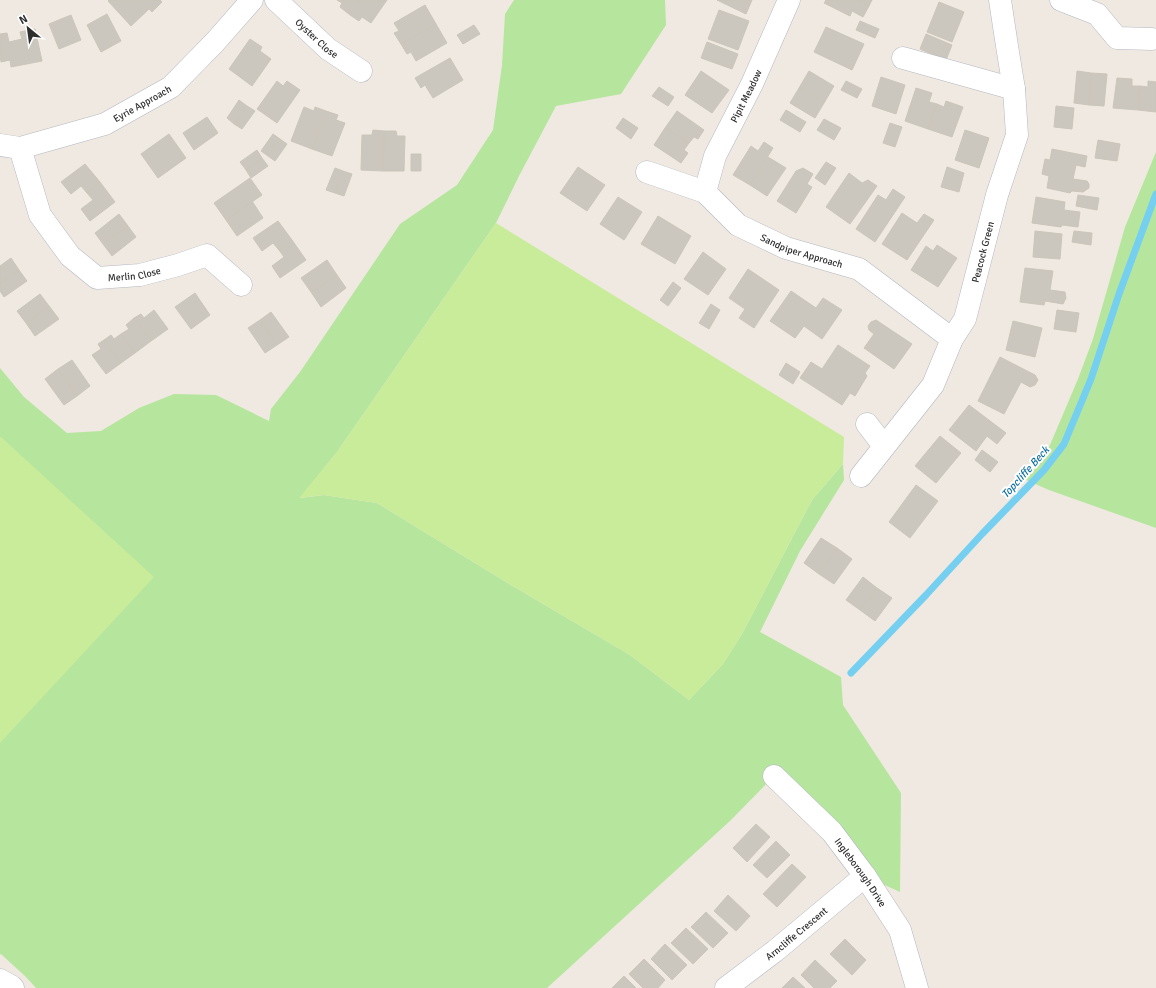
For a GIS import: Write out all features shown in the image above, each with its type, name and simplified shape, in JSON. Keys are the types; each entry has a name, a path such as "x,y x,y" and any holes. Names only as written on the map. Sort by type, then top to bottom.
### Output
{"street":[{"name":"Eyrie Approach","path":"10,147 105,124 171,87 215,42 252,0"},
{"name":"Oyster Close","path":"276,0 328,49 361,71"},
{"name":"Pipit Meadow","path":"705,192 715,156 752,84 789,0"},
{"name":"Peacock Green","path":"861,476 933,385 952,339 965,319 997,195 1017,135 1014,89 1000,0"},
{"path":"1061,0 1097,14 1117,38 1152,39"},
{"path":"903,58 1014,89"},
{"name":"Merlin Close","path":"10,147 40,215 93,285 178,265 206,255 241,285"},
{"name":"Sandpiper Approach","path":"647,172 705,192 738,225 786,248 859,269 952,339"},
{"path":"867,424 884,446"},
{"name":"Ingleborough Drive","path":"774,776 832,832 865,876 900,930 917,988"},
{"name":"Arncliffe Crescent","path":"726,988 775,951 865,876"},
{"path":"0,980 13,988"}],"green space":[{"path":"514,0 665,0 666,25 621,94 556,106 496,223 337,452 300,498 324,495 377,503 506,582 630,655 689,700 723,664 742,634 812,500 843,464 844,480 800,551 760,632 841,677 843,705 901,793 900,892 865,876 774,776 731,820 547,988 36,988 0,954 0,368 24,397 67,433 101,431 139,408 174,394 216,395 269,421 271,409 300,372 400,224 457,185 493,130 502,65 505,14"},
{"path":"1156,152 1156,528 1049,490 1024,479 1044,459 1078,379 1093,339 1125,227"},
{"path":"496,223 844,437 843,464 812,500 742,634 723,664 689,700 630,655 506,582 377,503 324,495 299,498 337,452"},
{"path":"1,437 154,577 0,743 0,438"}],"building":[{"path":"160,0 162,2 152,12 149,9 131,26 108,1"},
{"path":"337,0 360,0 350,15 340,7 342,3"},
{"path":"360,0 387,0 371,23 362,17 359,21 350,15"},
{"path":"717,0 752,0 746,14"},
{"path":"826,0 856,0 869,6 863,17 852,11 850,16 824,3"},
{"path":"856,0 872,0 869,6"},
{"path":"939,2 964,12 952,42 927,32"},
{"path":"425,5 436,24 401,44 394,33 399,31 394,23"},
{"path":"719,10 749,21 738,50 708,39"},
{"path":"107,14 121,41 101,52 87,25"},
{"path":"71,15 81,40 59,49 49,24"},
{"path":"860,21 879,29 875,38 856,30"},
{"path":"436,24 447,43 416,61 411,52 407,54 401,44"},
{"path":"474,25 480,34 463,44 457,35"},
{"path":"826,27 864,44 852,70 814,52"},
{"path":"35,29 42,61 11,67 10,60 1,62 0,34 7,33 9,42 22,39 20,32"},
{"path":"926,34 952,45 946,60 920,49"},
{"path":"250,39 262,47 260,51 271,59 252,86 229,69"},
{"path":"707,42 738,54 732,69 701,58"},
{"path":"450,58 463,80 433,98 425,85 421,88 415,78"},
{"path":"701,71 729,90 712,113 685,95"},
{"path":"809,71 834,86 824,103 799,88"},
{"path":"1077,71 1091,73 1089,105 1074,103"},
{"path":"1091,73 1107,74 1104,106 1089,105"},
{"path":"881,77 905,85 896,114 872,106"},
{"path":"1117,78 1132,79 1132,86 1140,86 1138,110 1113,108"},
{"path":"277,81 283,86 287,81 300,90 277,123 257,109"},
{"path":"846,81 862,89 857,98 841,90"},
{"path":"1148,81 1156,82 1156,112 1138,110 1140,86 1148,87"},
{"path":"659,87 674,97 668,106 652,96"},
{"path":"799,88 824,103 815,118 790,103"},
{"path":"916,88 932,93 929,102 937,104 928,129 905,121"},
{"path":"239,100 247,106 234,124 227,118"},
{"path":"946,101 963,107 952,137 928,129 937,104 944,107"},
{"path":"247,106 255,111 242,129 234,124"},
{"path":"1056,106 1074,108 1072,129 1054,127"},
{"path":"304,107 314,111 315,107 326,111 312,149 291,141"},
{"path":"786,110 806,122 800,132 780,120"},
{"path":"326,111 338,115 336,120 345,123 332,156 312,149"},
{"path":"677,111 704,130 698,139 694,137 689,143 665,128"},
{"path":"207,117 218,133 194,150 183,133"},
{"path":"623,118 638,128 631,139 616,128"},
{"path":"824,119 841,128 834,140 817,130"},
{"path":"890,123 902,127 895,147 883,143"},
{"path":"665,128 689,143 684,150 688,153 681,163 654,145"},
{"path":"373,130 384,131 383,171 361,170 362,135 372,135"},
{"path":"965,130 989,138 979,168 955,160"},
{"path":"384,131 396,131 397,136 405,136 404,171 383,171"},
{"path":"169,134 186,158 158,178 141,154"},
{"path":"273,134 280,139 268,156 261,151"},
{"path":"280,139 287,144 275,161 268,156"},
{"path":"1098,140 1120,144 1117,161 1095,158"},
{"path":"764,142 773,148 750,185 733,175 751,146 758,151"},
{"path":"1052,149 1087,156 1085,167 1076,165 1073,179 1087,181 1089,188 1083,192 1072,191 1070,193 1047,188 1049,176 1042,174 1045,159 1050,160"},
{"path":"257,150 262,158 246,170 240,162"},
{"path":"411,154 421,154 421,171 411,171"},
{"path":"768,157 786,168 767,196 750,185"},
{"path":"262,158 268,166 251,178 246,170"},
{"path":"826,162 836,168 825,185 815,178"},
{"path":"85,164 100,182 87,193 81,186 71,194 61,182"},
{"path":"578,167 605,185 587,211 560,193"},
{"path":"947,167 964,173 959,192 941,187"},
{"path":"335,168 343,171 335,193 326,190"},
{"path":"803,168 813,174 807,184 812,187 796,213 777,201 796,171"},
{"path":"343,171 352,174 344,196 335,193"},
{"path":"849,173 862,183 868,180 877,186 850,224 826,207"},
{"path":"250,178 262,195 226,220 214,203"},
{"path":"100,182 115,202 90,221 81,209 93,200 87,193"},
{"path":"893,189 905,197 875,242 856,229 878,195 886,200"},
{"path":"1078,195 1099,198 1097,210 1076,206"},
{"path":"618,197 642,212 624,240 600,224"},
{"path":"1036,197 1065,202 1064,210 1080,212 1078,227 1062,225 1061,227 1032,223"},
{"path":"252,201 263,218 237,236 226,220"},
{"path":"902,213 917,223 924,214 934,220 907,260 882,244"},
{"path":"119,214 128,226 103,244 95,233"},
{"path":"658,216 691,236 675,264 641,244"},
{"path":"278,221 292,240 279,250 273,243 262,251 253,238"},
{"path":"128,226 136,237 112,256 103,244"},
{"path":"1035,231 1062,234 1060,259 1033,257"},
{"path":"1074,231 1092,233 1091,245 1072,242"},
{"path":"292,240 306,260 280,278 272,266 284,257 279,250"},
{"path":"937,245 957,258 938,287 911,270 926,246 933,251"},
{"path":"703,252 726,269 708,295 684,279"},
{"path":"11,258 19,270 0,284 0,266"},
{"path":"327,260 337,275 311,292 301,278"},
{"path":"1025,268 1053,271 1050,290 1065,292 1066,298 1063,304 1045,301 1044,305 1020,302"},
{"path":"748,269 779,290 754,328 739,318 745,309 729,298"},
{"path":"19,270 27,281 4,297 0,291 0,284"},
{"path":"337,275 346,288 321,307 311,292"},
{"path":"673,282 681,288 668,306 660,300"},
{"path":"791,291 816,308 823,298 842,310 822,339 804,326 795,338 770,321"},
{"path":"195,293 210,315 191,329 175,307"},
{"path":"40,294 49,306 26,323 17,311"},
{"path":"711,304 720,310 709,329 699,323"},
{"path":"49,306 59,319 35,336 26,323"},
{"path":"154,310 168,329 151,341 134,318 141,314 144,318"},
{"path":"1057,310 1079,313 1076,332 1054,329"},
{"path":"271,312 289,337 277,345 260,320"},
{"path":"134,318 151,341 135,353 121,334 129,329 126,325"},
{"path":"260,320 277,345 265,353 248,328"},
{"path":"876,320 912,344 894,369 864,348 874,334 869,330 868,326 871,322"},
{"path":"1013,321 1042,328 1035,357 1006,350"},
{"path":"121,334 135,353 121,363 104,340 111,335 114,339"},
{"path":"104,340 121,363 106,374 92,355 101,349 98,344"},
{"path":"838,345 870,366 865,373 867,376 855,396 850,393 842,405 800,378 811,362 822,369"},
{"path":"1000,357 1035,375 1038,380 1035,385 1030,387 1021,382 1004,414 978,401"},
{"path":"72,360 90,386 77,396 58,369"},
{"path":"786,363 800,372 793,384 779,375"},
{"path":"58,369 77,396 64,405 45,379"},
{"path":"969,405 1006,433 997,444 987,436 976,451 949,430"},
{"path":"940,436 961,453 936,483 915,466"},
{"path":"982,450 998,462 990,472 975,460"},
{"path":"916,485 938,501 910,538 889,522"},
{"path":"821,538 837,548 819,574 804,563"},
{"path":"837,548 852,559 834,584 819,574"},
{"path":"863,577 877,588 860,610 846,600"},
{"path":"877,588 892,598 875,621 860,610"},
{"path":"756,824 770,837 747,862 733,848"},
{"path":"776,841 790,855 767,878 753,865"},
{"path":"792,864 806,877 777,907 763,894"},
{"path":"728,895 750,916 736,931 714,911"},
{"path":"706,912 728,933 713,948 691,927"},
{"path":"686,928 708,949 693,964 671,943"},
{"path":"845,939 866,960 852,975 830,954"},
{"path":"665,944 687,965 672,980 651,959"},
{"path":"644,959 665,980 658,988 643,988 629,974"},
{"path":"815,960 837,981 830,988 814,988 801,975"},
{"path":"624,976 636,988 612,988"},
{"path":"793,977 805,988 782,988"}],"waterway":[{"name":"Topcliffe Beck","path":"851,673 1044,470 1064,444 1091,379 1119,294 1156,194"}]}
